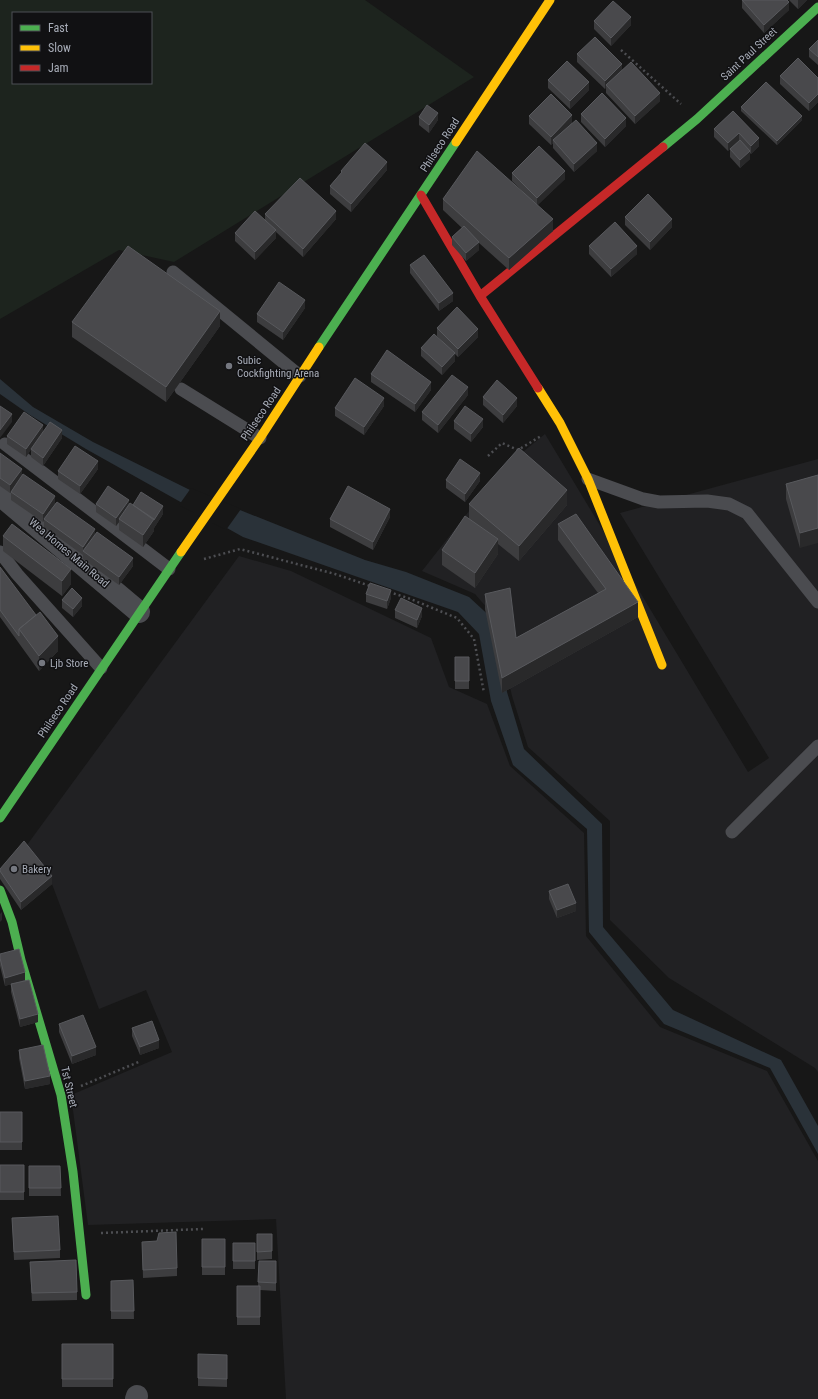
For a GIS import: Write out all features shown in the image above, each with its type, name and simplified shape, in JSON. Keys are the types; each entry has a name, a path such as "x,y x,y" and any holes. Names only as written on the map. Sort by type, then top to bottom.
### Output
{"street":[{"name":"Philseco Road","path":"0,818 191,536 260,438 346,305 421,196 550,0"},
{"name":"Saint Paul Street","path":"480,296 697,119 818,7"},
{"path":"421,196 480,296 560,423 588,479 662,665"},
{"name":"Wea Homes Main Road","path":"0,495 139,612"},
{"name":"Tst Street","path":"0,890 12,922 21,960 60,1095 73,1172 86,1295"}],"lane":[{"path":"174,272 300,376"},
{"path":"181,389 260,438"},
{"path":"5,444 169,569"},
{"path":"588,479 651,501 708,501 729,504 747,513 816,598"},
{"path":"0,552 17,574 101,668"},
{"path":"732,832 818,746"}],"path":[{"path":"621,50 697,119"},
{"path":"488,456 502,443 518,450 560,423"},
{"path":"169,569 240,549 335,574 379,589"},
{"path":"386,591 408,598 456,618 474,639 484,693"},
{"path":"60,1095 141,1061"},
{"path":"79,1234 203,1229"}],"shaded area":[{"path":"0,0 365,0 474,77 174,262 119,250 0,319"},
{"path":"0,379 33,407 93,442 190,490 365,560 406,572 469,597 495,621 507,692 524,749 602,824 603,927 673,1010 781,1060 818,1126 818,1154 770,1068 664,1024 589,932 587,829 513,765 491,701 479,634 458,612 243,537 86,449 30,415 0,394"},
{"path":"545,434 748,772 769,758 620,513 818,459 818,1072 815,1068 669,978 610,920 610,821 528,747 512,696 494,616 475,594 422,571 502,469"},
{"path":"239,556 291,571 431,638 449,687 487,704 510,766 584,833 586,936 660,1027 767,1071 818,1161 818,1399 286,1399 276,1219 88,1225 71,1095 172,1052 146,990 99,1009 52,884 24,849"}],"pier":[{"path":"191,488 241,509 226,530 179,505"}],"building":[{"path":"742,0 787,0 789,2 764,25"},
{"path":"613,1 631,17 611,38 594,21"},
{"path":"595,37 622,64 605,81 577,54"},
{"path":"818,40 818,57 809,49"},
{"path":"798,58 818,78 818,94 809,103 780,76"},
{"path":"567,61 589,82 570,101 548,80"},
{"path":"631,62 660,93 635,116 606,85"},
{"path":"766,82 802,116 777,141 741,107"},
{"path":"602,93 626,118 605,139 581,114"},
{"path":"551,94 572,115 551,137 529,116"},
{"path":"427,105 438,113 429,125 419,117"},
{"path":"733,111 759,138 751,146 739,133 728,143 714,129"},
{"path":"576,120 597,143 574,164 553,140"},
{"path":"740,140 750,151 740,160 730,149"},
{"path":"365,143 387,162 351,204 330,186"},
{"path":"539,146 565,171 537,198 512,173"},
{"path":"477,151 553,219 509,258 443,199"},
{"path":"300,178 336,211 303,249 265,214"},
{"path":"648,194 672,219 650,242 625,217"},
{"path":"255,211 276,230 255,252 235,233"},
{"path":"615,222 637,246 611,269 589,246"},
{"path":"464,226 479,242 466,253 452,237"},
{"path":"128,246 220,311 166,387 72,322"},
{"path":"424,255 453,293 439,303 410,265"},
{"path":"279,282 305,300 283,332 257,314"},
{"path":"457,307 478,329 458,349 437,328"},
{"path":"434,334 455,353 442,367 421,348"},
{"path":"387,350 431,382 415,404 371,374"},
{"path":"452,375 468,387 438,425 422,412"},
{"path":"355,378 384,398 364,427 335,408"},
{"path":"497,380 517,398 503,415 483,397"},
{"path":"0,406 12,414 0,430"},
{"path":"465,406 483,419 471,434 454,421"},
{"path":"24,412 43,425 26,449 7,436"},
{"path":"50,422 62,430 43,458 31,449"},
{"path":"75,446 98,461 80,486 58,471"},
{"path":"519,448 567,490 519,546 469,504"},
{"path":"0,453 22,469 10,485 0,478"},
{"path":"460,459 480,473 465,494 446,480"},
{"path":"23,474 55,496 43,514 11,492"},
{"path":"818,475 818,528 800,533 786,484"},
{"path":"108,486 129,500 116,518 96,504"},
{"path":"348,486 390,509 373,542 330,519"},
{"path":"141,492 163,506 154,520 133,505"},
{"path":"57,502 95,529 83,547 44,519"},
{"path":"130,503 154,519 143,535 119,519"},
{"path":"576,514 638,602 502,678 485,594 510,588 516,638 606,589 558,524"},
{"path":"465,516 498,539 475,573 442,550"},
{"path":"12,524 71,569 62,581 3,536"},
{"path":"97,532 133,558 119,577 83,551"},
{"path":"0,567 36,615 19,629 19,636 0,610"},
{"path":"370,583 391,590 387,601 366,594"},
{"path":"72,588 82,598 73,609 62,600"},
{"path":"401,598 422,608 417,620 395,610"},
{"path":"40,612 58,636 39,656 19,629"},
{"path":"455,657 469,657 469,681 455,681"},
{"path":"24,841 52,876 21,902 0,869"},
{"path":"568,884 576,903 557,910 549,891"},
{"path":"19,949 25,972 5,978 0,954"},
{"path":"29,980 38,1014 20,1019 11,984"},
{"path":"83,1015 96,1047 72,1056 59,1024"},
{"path":"152,1021 159,1040 140,1047 132,1028"},
{"path":"43,1045 50,1076 25,1081 19,1050"},
{"path":"0,1112 22,1112 22,1142 0,1142"},
{"path":"0,1165 24,1165 24,1192 0,1192"},
{"path":"29,1166 60,1166 61,1188 29,1188"},
{"path":"58,1216 60,1250 14,1252 12,1218"},
{"path":"176,1232 177,1268 143,1270 142,1242 157,1241 159,1233"},
{"path":"257,1234 272,1234 272,1251 257,1252"},
{"path":"202,1239 225,1239 225,1267 202,1267"},
{"path":"233,1243 255,1243 255,1261 233,1261"},
{"path":"76,1260 77,1292 32,1293 30,1262"},
{"path":"259,1261 276,1261 276,1283 258,1282"},
{"path":"133,1280 134,1311 111,1311 111,1281"},
{"path":"237,1286 260,1286 260,1317 237,1317"},
{"path":"62,1344 113,1344 113,1379 62,1379"},
{"path":"198,1354 227,1355 227,1379 198,1378"}],"traffic: fast":[{"path":"663,147 697,119 818,7"},
{"path":"319,347 456,142"},
{"path":"0,818 181,552"},
{"path":"0,890 12,922 21,960 61,1095 73,1172 86,1295"}],"traffic: slow":[{"path":"456,142 550,0"},
{"path":"181,552 260,438 319,347"},
{"path":"538,388 560,423 588,479 662,665"}],"traffic: jam":[{"path":"480,296 663,147"},
{"path":"421,195 480,296 538,388"}],"place":[{"name":"Subic Cockfighting Arena","path":"229,366"},
{"name":"Ljb Store","path":"42,663"},
{"name":"Bakery","path":"14,869"}]}
